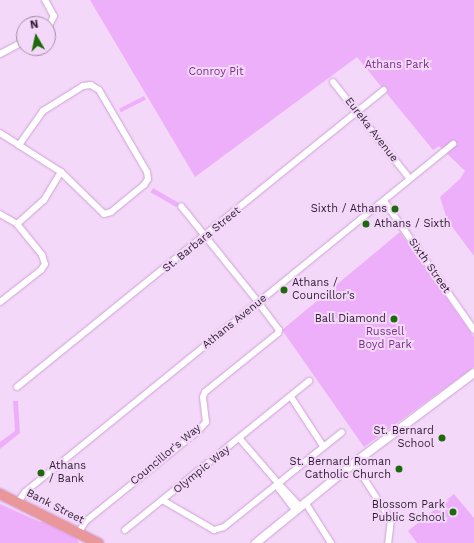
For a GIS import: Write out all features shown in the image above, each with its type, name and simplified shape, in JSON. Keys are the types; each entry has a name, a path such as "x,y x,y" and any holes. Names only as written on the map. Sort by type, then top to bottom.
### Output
{"main road":[{"name":"Bank Street","path":"0,494 79,532 98,543"}],"street":[{"path":"45,0 54,16"},
{"path":"0,54 16,45"},
{"name":"Eureka Avenue","path":"333,82 409,178"},
{"path":"0,133 61,172 104,214 111,212 147,182 147,172 96,87 83,86 49,106 34,122 19,145"},
{"name":"St. Barbara Street","path":"17,387 205,237 384,90"},
{"name":"Athans Avenue","path":"18,502 25,492 384,201 409,178 453,144"},
{"path":"17,224 44,200 61,172"},
{"name":"Sixth Street","path":"384,201 474,330"},
{"path":"181,206 259,303"},
{"path":"0,214 17,224 42,255 45,264 41,270 0,302"},
{"name":"Councillor's Way","path":"79,532 86,521 198,431 206,422 203,397 205,392 278,333 279,330 259,303"},
{"path":"256,543 354,463 474,373"},
{"name":"Olympic Way","path":"125,530 164,501 310,381"},
{"path":"291,397 323,446"},
{"name":"Olympic Way","path":"164,501 214,530 224,527 342,432"},
{"name":"Olympic Way","path":"240,439 331,543"},
{"path":"354,463 391,520 391,535 388,543"}],"green space":[{"name":"Conroy Pit","path":"90,0 474,0 474,256 447,220 440,197 460,179 465,171 439,146 433,150 357,57 195,177"},
{"path":"144,96 146,100 121,112 119,109"},
{"path":"153,188 179,203 176,207 150,192"},
{"name":"Russell Boyd Park","path":"400,232 474,337 474,367 364,447 282,330"},
{"path":"13,401 18,401 20,433 0,449 0,442 15,431"},
{"name":"Blossom Park Public School","path":"454,494 474,518 474,543 417,543 408,531"},
{"path":"0,504 40,522 44,521 76,537 79,543 0,543"}],"place":[{"name":"Sixth / Athans","path":"395,209"},
{"name":"Athans / Sixth","path":"366,224"},
{"name":"Athans / Councillor's","path":"284,290"},
{"name":"Ball Diamond","path":"394,319"},
{"name":"St. Bernard School","path":"442,438"},
{"name":"St. Bernard Roman Catholic Church","path":"399,469"},
{"name":"Athans / Bank","path":"41,473"},
{"name":"Blossom Park Public School","path":"453,512"}],"park label":[{"name":"Athans Park","path":"397,65"}]}
